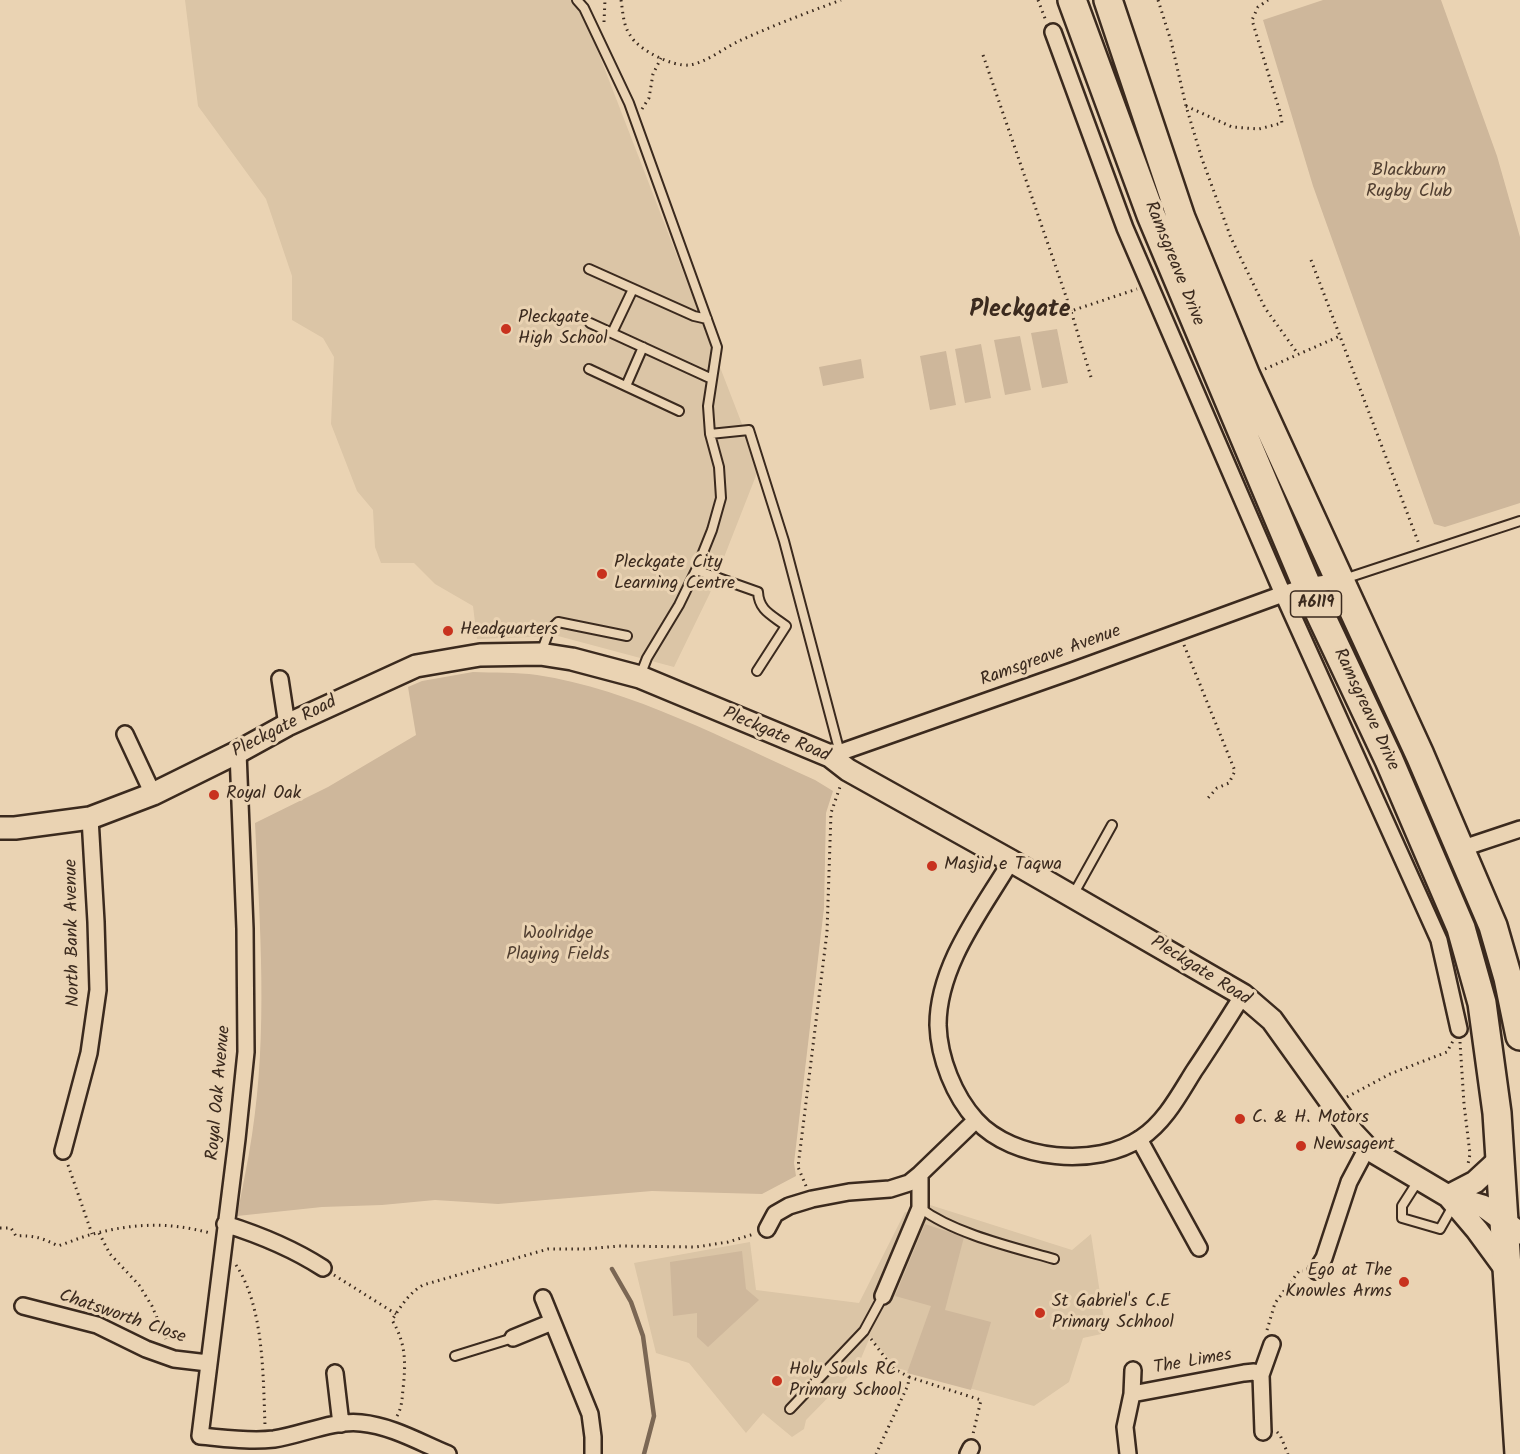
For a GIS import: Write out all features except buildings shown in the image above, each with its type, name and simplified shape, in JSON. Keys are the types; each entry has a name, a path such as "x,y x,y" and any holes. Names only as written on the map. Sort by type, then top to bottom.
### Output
{"highway":[{"name":"Ramsgreave Drive","path":"1072,0 1295,590 1389,760 1450,934 1482,1003 1512,1227 1519,1454"},
{"name":"Ramsgreave Drive","path":"1114,10 1172,194 1246,376 1420,755 1492,926 1508,978 1520,1036"}],"main road":[{"name":"Pleckgate Road","path":"0,828 90,818 153,794 287,725 416,666 480,655 540,654 572,659 640,677 839,760 1243,995 1272,1020 1353,1133 1368,1148 1453,1200 1484,1238 1514,1267"},
{"path":"1453,1200 1501,1158"},
{"name":"Pleckgate Road","path":"1453,1200 1484,1206 1512,1227"}],"street":[{"path":"1053,32 1120,216 1150,285 1295,590"},
{"path":"1120,216 1172,194"},
{"name":"Ramsgreave Avenue","path":"839,760 1295,590 1340,581"},
{"path":"280,679 287,725"},
{"path":"125,734 153,794"},
{"name":"Royal Oak Avenue","path":"238,752 245,929 246,1052 200,1436 238,1440 266,1439"},
{"name":"North Bank Avenue","path":"63,1151 90,1053 98,990 90,818"},
{"path":"1460,849 1520,829"},
{"path":"1011,861 960,946 941,998 938,1025 941,1052 957,1092 976,1120 990,1132 1009,1143 1053,1156 1079,1156 1113,1152 1139,1139 1167,1114 1243,995"},
{"path":"1450,934 1459,1029"},
{"path":"767,1229 775,1214 782,1209 812,1199 849,1192 890,1189 909,1183 976,1120"},
{"path":"1139,1139 1199,1248"},
{"path":"1316,1271 1324,1258 1349,1182 1368,1148"},
{"path":"883,1296 920,1208 920,1174"},
{"path":"224,1230 261,1235 301,1254 322,1268"},
{"path":"543,1298 590,1414 594,1437 593,1454"},
{"name":"Chatsworth Close","path":"22,1306 97,1325 146,1349 174,1359 208,1363"},
{"path":"513,1338 552,1322"},
{"path":"1263,1432 1261,1375 1272,1344"},
{"name":"The Limes","path":"1128,1454 1125,1427 1132,1394 1133,1370"},
{"name":"The Limes","path":"1132,1394 1244,1373 1254,1372 1261,1375"},
{"path":"335,1373 341,1424"},
{"path":"266,1439 358,1422 390,1428 414,1448 448,1454"}],"lane":[{"path":"577,0 584,8 633,115 717,347 708,406 710,434 720,467 721,498 712,530 696,570 679,605 647,658 640,677"},
{"path":"589,268 694,316 707,319"},
{"path":"612,333 633,289"},
{"path":"590,323 712,379"},
{"path":"626,386 643,347"},
{"path":"589,369 679,411"},
{"path":"710,434 749,430 784,541 839,760"},
{"path":"1340,581 1520,521"},
{"path":"696,570 758,592 759,602 764,609 786,626 757,671"},
{"path":"540,654 549,631 558,622 627,636"},
{"path":"1072,896 1112,825"},
{"path":"1419,1178 1402,1206 1402,1218 1440,1229 1453,1200"},
{"path":"920,1208 936,1221 1010,1247 1054,1259"},
{"path":"790,1408 864,1331 883,1296"},
{"path":"455,1356 513,1338"}],"path":[{"path":"621,0 625,26 631,38 661,58 686,65 696,64 773,26 841,0"},
{"path":"1038,0 1043,17 1053,32"},
{"path":"1158,0 1202,159 1231,238 1265,309 1298,354"},
{"path":"1186,106 1232,127 1259,129 1282,123 1252,20 1258,7 1268,0"},
{"path":"983,55 1071,311 1091,377"},
{"path":"633,115 644,108 649,98 653,74 661,58"},
{"path":"1311,260 1423,554"},
{"path":"1071,311 1150,285"},
{"path":"1246,376 1340,336"},
{"path":"1179,632 1235,771 1229,783 1217,788 1208,798"},
{"path":"812,1199 798,1167 827,932 831,813 837,791 839,760"},
{"path":"1332,1104 1390,1074 1447,1052 1459,1029"},
{"path":"1459,1029 1470,1154 1466,1173"},
{"path":"63,1151 93,1234"},
{"path":"0,1228 11,1228 16,1236 32,1235 58,1246 93,1234 130,1226 166,1224 224,1230"},
{"path":"390,1428 401,1409 406,1362 403,1343 392,1320 413,1291 423,1285 548,1249 619,1246 696,1247 728,1242 767,1229"},
{"path":"99,1233 110,1254 139,1285 152,1306 174,1359"},
{"path":"222,1252 238,1266 253,1305 260,1352 266,1439"},
{"path":"322,1268 396,1314"},
{"path":"1275,1303 1299,1271 1316,1271"},
{"path":"875,1330 871,1340 893,1368 909,1377 981,1400 969,1451"},
{"path":"876,1454 908,1385 909,1377"}],"shaded area":[{"name":"Pleckgate High School","path":"185,0 578,0 759,468 710,593 674,667 558,636 477,639 473,606 435,584 414,563 381,563 375,547 373,510 357,491 331,424 334,357 323,338 292,320 292,276 266,199 198,106"},
{"path":"927,1204 1072,1250 1091,1234 1106,1333 1083,1338 1069,1382 1034,1406 897,1368 870,1337 857,1368 806,1420 804,1429 792,1437 763,1413 746,1433 689,1363 656,1353 634,1263 750,1242 756,1290 859,1303 905,1212 921,1216"}],"green space":[{"name":"Blackburn Rugby Club","path":"1323,0 1441,0 1497,156 1520,237 1520,503 1445,527 1434,524 1313,186 1263,20"},
{"path":"1057,329 1068,383 1042,388 1031,333"},
{"path":"1020,336 1031,390 1005,395 994,340"},
{"path":"981,344 991,398 965,403 955,349"},
{"path":"946,351 956,405 930,410 920,356"},
{"path":"861,359 864,378 823,386 819,367"},
{"name":"Woolridge Playing Fields","path":"473,672 537,675 608,692 714,733 815,780 833,791 826,813 824,908 794,1163 796,1176 762,1194 652,1191 498,1204 435,1200 322,1207 237,1216 252,1135 260,1058 261,979 255,823 328,787 416,735 408,687 422,681"},
{"path":"925,1224 964,1237 945,1310 991,1322 971,1390 907,1373 931,1306 895,1296"},
{"path":"742,1251 746,1289 759,1300 708,1347 697,1337 697,1313 673,1316 670,1262"}],"waterway":[{"path":"612,1269 631,1302 643,1336 654,1416 644,1454"}],"place":[{"name":"Pleckgate High School","path":"506,329"},
{"name":"Pleckgate City Learning Centre","path":"602,574"},
{"name":"Headquarters","path":"448,631"},
{"name":"Royal Oak","path":"214,795"},
{"name":"Masjid e Taqwa","path":"932,866"},
{"name":"C. & H. Motors","path":"1240,1119"},
{"name":"Newsagent","path":"1301,1146"},
{"name":"Ego at The Knowles Arms","path":"1404,1282"},
{"name":"St Gabriel's C.E Primary Schhool","path":"1040,1313"},
{"name":"Holy Souls RC Primary School","path":"777,1381"}],"district":[{"name":"Pleckgate","path":"1020,312"}]}
